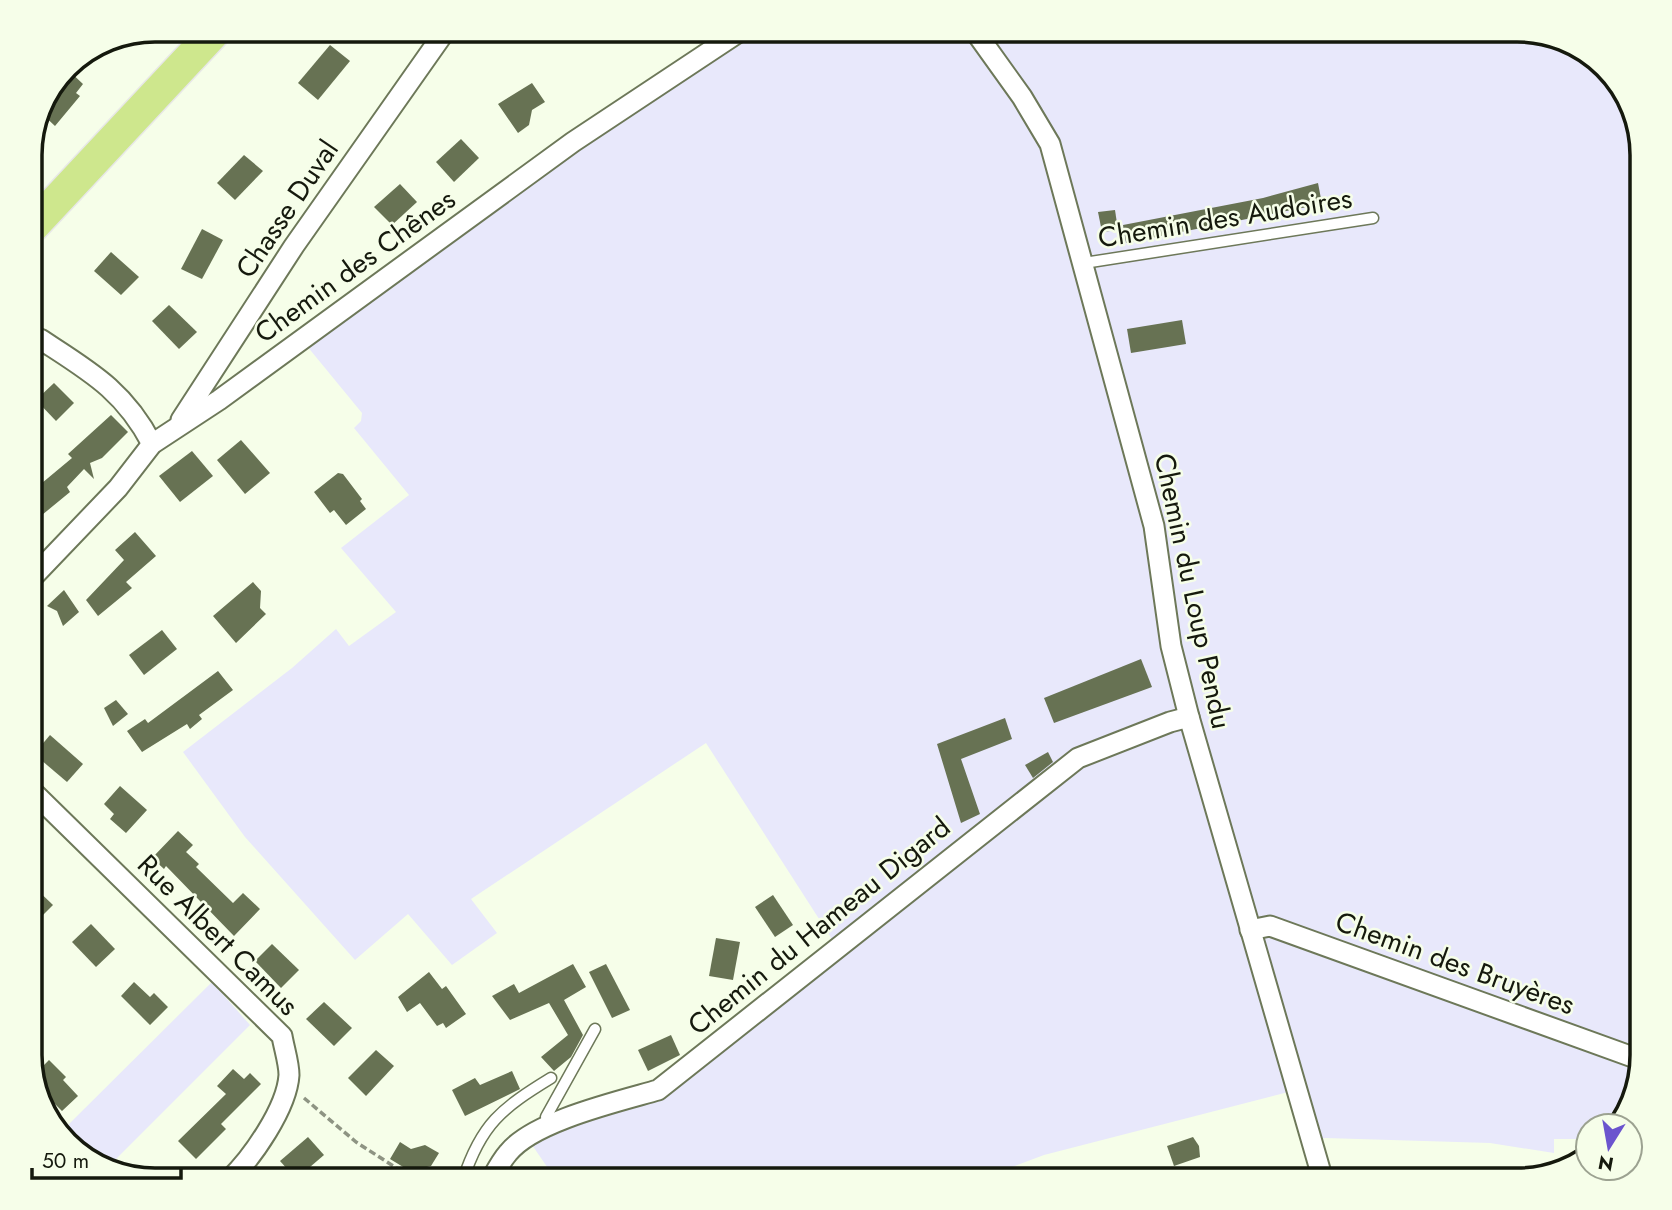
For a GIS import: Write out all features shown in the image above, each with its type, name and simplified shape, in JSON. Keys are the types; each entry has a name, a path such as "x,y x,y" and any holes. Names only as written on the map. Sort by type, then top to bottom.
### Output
{"main road":[{"path":"42,216 205,42"}],"street":[{"name":"Chasse Duval","path":"178,424 294,246 438,42"},
{"name":"Chemin des Chênes","path":"42,567 118,488 152,444 178,424 230,392 573,142 724,42"},
{"name":"Chemin du Loup Pendu","path":"983,42 1023,97 1050,144 1154,526 1171,646 1189,717 1319,1168"},
{"path":"42,340 104,381 137,415 152,444"},
{"name":"Chemin du Hameau Digard","path":"499,1168 510,1150 548,1127 581,1111 658,1090 1078,758 1189,717"},
{"name":"Rue Albert Camus","path":"42,801 282,1036 289,1076 275,1116 257,1147 239,1168"},
{"name":"Chemin des Bruyères","path":"1250,930 1270,926 1630,1056"}],"lane":[{"name":"Chemin des Audoires","path":"1084,263 1373,218"},
{"path":"548,1127 546,1117 596,1029"},
{"path":"468,1168 485,1128 520,1097 551,1078"}],"path":[{"path":"287,1082 356,1142 396,1168"}],"shaded area":[{"path":"725,42 984,42 990,49 1002,42 1517,42 1539,44 1574,57 1597,75 1618,105 1628,133 1630,155 1630,1055 1628,1077 1618,1105 1614,1112 1574,1112 1574,1139 1554,1139 1554,1153 1490,1143 1325,1138 1311,1141 1296,1090 1044,1155 1009,1168 548,1168 528,1139 658,1090 836,950 830,936 706,743 471,899 497,933 452,965 408,914 355,960 245,837 183,752 292,668 336,629 349,646 396,612 341,548 409,495 354,428 361,421 362,413 302,340"},
{"path":"212,982 250,1025 115,1160 86,1145 67,1126"}],"building":[{"path":"330,45 350,61 318,100 298,83"},
{"path":"74,76 83,84 76,93 80,96 55,126 48,120 65,86"},
{"path":"532,83 545,102 532,110 529,125 518,133 498,104"},
{"path":"461,139 479,158 454,182 436,162"},
{"path":"244,155 263,171 235,200 217,183"},
{"path":"1318,183 1322,204 1126,243 1123,225 1263,198"},
{"path":"400,184 417,202 392,225 374,207"},
{"path":"1115,210 1118,230 1102,232 1098,212"},
{"path":"202,229 223,240 202,279 181,269"},
{"path":"111,252 139,277 121,295 94,271"},
{"path":"169,305 197,332 179,349 152,321"},
{"path":"1182,320 1186,344 1131,353 1127,329"},
{"path":"54,383 74,403 56,421 42,406 42,394"},
{"path":"111,415 128,432 102,458 90,463 94,479 84,469 67,487 70,492 42,515 42,483 72,458 68,454"},
{"path":"241,440 270,473 245,494 217,460"},
{"path":"192,451 213,476 180,502 159,476"},
{"path":"338,473 343,474 362,499 360,501 366,509 346,525 334,510 330,513 314,492"},
{"path":"135,532 156,556 126,582 132,588 98,616 86,600 124,560 115,550"},
{"path":"253,582 261,591 260,608 266,614 236,643 213,616"},
{"path":"64,590 79,612 63,626 57,611 47,606"},
{"path":"162,630 177,649 144,675 129,655"},
{"path":"1141,659 1152,687 1054,723 1044,698"},
{"path":"218,671 233,690 199,715 202,719 190,729 187,724 142,752 127,731 145,719 148,723"},
{"path":"116,700 128,714 113,726 104,708"},
{"path":"1005,718 1012,739 961,759 980,814 961,823 937,744"},
{"path":"50,735 83,764 67,782 42,761 42,744"},
{"path":"1048,752 1053,762 1033,778 1025,765"},
{"path":"120,786 147,810 126,833 110,819 114,814 104,804"},
{"path":"178,831 193,845 186,852 199,864 196,867 233,903 243,893 260,909 234,936 166,866 164,869 152,858"},
{"path":"42,894 53,905 42,916"},
{"path":"773,895 793,925 775,937 755,907"},
{"path":"91,924 115,949 96,967 72,942"},
{"path":"716,938 740,942 733,980 709,976"},
{"path":"272,944 299,970 281,988 255,961"},
{"path":"573,964 586,987 564,1000 583,1035 571,1057 554,1071 541,1057 568,1035 549,1003 510,1020 492,996 514,984 519,993"},
{"path":"606,964 630,1010 612,1018 589,972"},
{"path":"429,972 442,989 446,986 466,1014 446,1028 443,1023 437,1026 420,1003 407,1012 398,997"},
{"path":"134,982 150,997 154,993 168,1007 150,1025 121,996"},
{"path":"324,1002 352,1028 334,1046 306,1019"},
{"path":"671,1035 680,1055 648,1071 638,1050"},
{"path":"376,1050 394,1066 366,1096 348,1078"},
{"path":"49,1060 66,1077 63,1080 78,1096 62,1111 52,1102 43,1066"},
{"path":"233,1069 244,1079 250,1073 261,1084 221,1124 226,1129 196,1159 178,1141 226,1094 217,1086"},
{"path":"512,1071 520,1089 465,1116 452,1090 475,1078 480,1085"},
{"path":"308,1137 324,1155 309,1168 286,1168 280,1161"},
{"path":"1193,1137 1199,1146 1200,1157 1174,1166 1167,1146"},
{"path":"400,1142 411,1149 425,1145 439,1153 431,1166 423,1168 405,1168 390,1159"}]}
